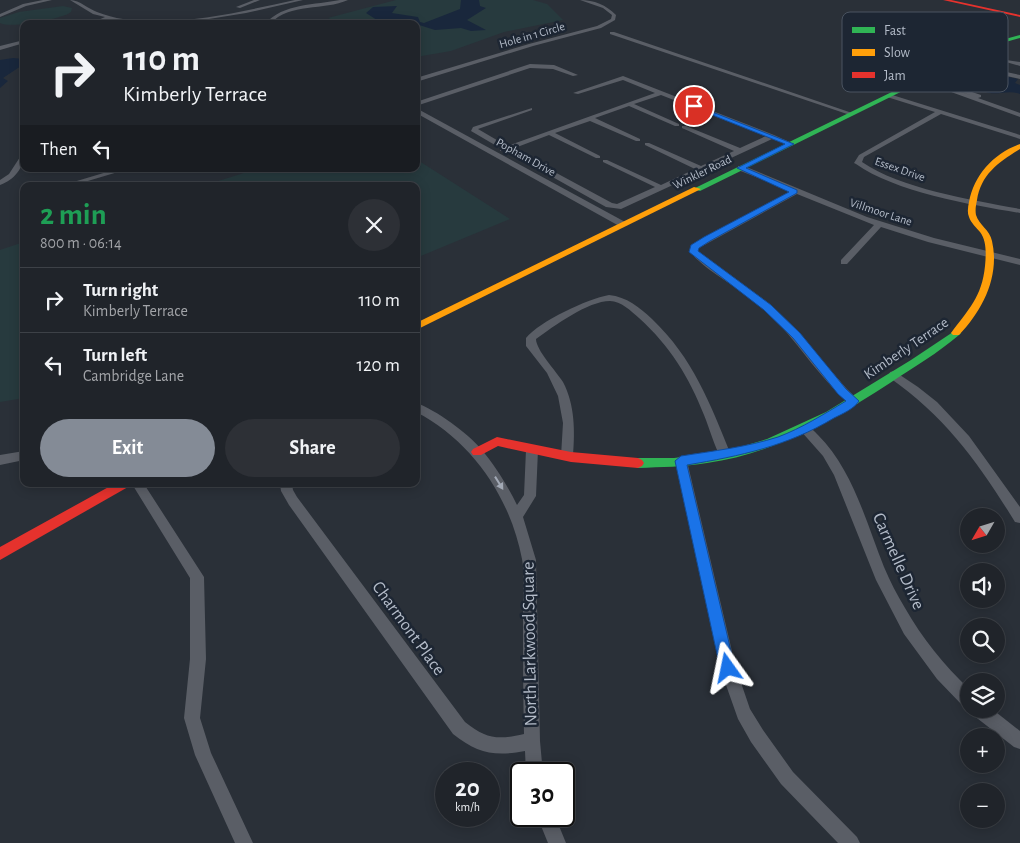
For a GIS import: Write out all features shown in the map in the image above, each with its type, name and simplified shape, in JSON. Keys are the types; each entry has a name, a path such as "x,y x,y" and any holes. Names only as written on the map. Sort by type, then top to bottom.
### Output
{"street":[{"path":"0,16 25,5 50,0"},
{"path":"72,0 89,12 111,19 123,20"},
{"path":"121,0 133,0"},
{"path":"228,14 236,8 258,0"},
{"path":"190,14 228,14 302,0"},
{"path":"194,20 310,0"},
{"path":"315,0 326,5"},
{"path":"270,20 285,12 346,0"},
{"name":"Hole in 1 Circle","path":"420,79 591,29 613,20 614,15 610,10 582,0"},
{"path":"946,0 1020,14"},
{"path":"962,0 1020,14"},
{"path":"140,15 138,16 146,19 203,16 211,13"},
{"path":"107,20 111,19"},
{"name":"Winkler Road","path":"1008,34 1020,28"},
{"path":"612,33 850,115"},
{"name":"Winkler Road","path":"1008,40 1020,36"},
{"path":"0,48 20,42"},
{"path":"1008,61 1020,64"},
{"path":"420,103 530,66 554,67 575,75"},
{"path":"576,93 622,78 791,144"},
{"name":"Winkler Road","path":"420,325 897,92"},
{"path":"960,92 1020,110"},
{"path":"964,92 1020,114"},
{"path":"494,153 660,93"},
{"path":"889,96 1020,137"},
{"path":"628,104 741,151"},
{"path":"530,109 475,128 474,131 606,203 618,207 772,136"},
{"name":"Popham Drive","path":"420,112 624,225"},
{"name":"Essex Drive","path":"940,112 861,156 858,163 876,174 974,202"},
{"path":"589,118 638,140"},
{"path":"548,133 598,157"},
{"path":"647,144 702,169"},
{"name":"Kimberly Terrace","path":"477,452 497,441 532,450 607,462 681,461 758,448 806,430 894,376 953,336 973,315 983,294 988,255 986,234 973,219 974,202 980,175 1020,146"},
{"path":"0,183 12,174 20,161"},
{"path":"606,161 662,188"},
{"name":"Villmoor Lane","path":"741,168 794,192 879,224 988,255 1020,262"},
{"path":"78,182 113,172"},
{"path":"794,192 707,239 694,247 694,252 768,308 796,336 842,391 854,401"},
{"path":"974,202 1020,211"},
{"path":"844,262 879,224"},
{"path":"567,456 570,423 566,403 557,379 531,346 531,338 589,304 609,298 619,299 636,309 674,347 697,382 725,455"},
{"path":"894,376 927,398 966,438 1020,518"},
{"path":"420,409 437,418 477,452"},
{"name":"Carmelle Drive","path":"806,430 825,451 836,467 900,615 933,662 960,690"},
{"path":"516,516 530,496 532,450"},
{"name":"North Larkwood Square","path":"477,452 505,493 516,516 529,560 534,762"},
{"path":"0,460 20,456"},
{"path":"681,461 728,668 744,713 757,736 787,778 851,843"},
{"path":"0,554 119,487"},
{"path":"140,487 197,577 198,659 192,718 203,755 244,843"},
{"name":"Charmont Place","path":"286,487 293,501 458,728 474,741 491,746 532,741"},
{"path":"991,718 1020,741"},
{"path":"550,827 557,843"}],"green space":[{"path":"396,0 533,0 547,4 563,20 504,32 451,51 420,56 420,20 334,20 328,18"},
{"path":"63,6 72,8 71,12 58,18 20,20 20,24 14,25 0,23 0,18 19,12"},
{"path":"420,162 510,219 420,256 420,182 215,182 247,172 420,172"},
{"path":"20,243 20,399 0,402 0,250"}],"water":[{"path":"461,0 479,0 480,6 486,8 467,20 486,30 471,31 461,28 435,30 420,25 420,22 424,23 460,9"},
{"path":"397,6 392,13 418,17 419,20 377,20 366,13 373,7"},
{"path":"20,59 20,67 3,78 8,81 0,88 0,60"},
{"path":"1008,78 1018,79 1015,83 1020,85 1020,94 986,92 1008,92"}],"traffic: fast":[{"path":"1008,40 1020,36"},
{"path":"697,189 896,92"},
{"path":"638,463 708,459 740,452 771,442 800,430 859,398 932,351 956,333"}],"traffic: slow":[{"path":"956,333 965,324 979,303 988,278 990,265 988,239 972,215 978,183 989,168 1003,156 1020,146"},
{"path":"420,325 697,189"}],"traffic: jam":[{"path":"945,0 1001,12"},
{"path":"1008,13 1020,16"},
{"path":"477,452 497,441 571,457 638,463"},
{"path":"0,554 119,487"}],"route":[{"path":"694,106 791,144 741,168 794,192 707,239 694,247 694,252 768,308 796,336 842,391 854,401 806,430 782,440 758,448 725,455 681,461 728,668"}]}
